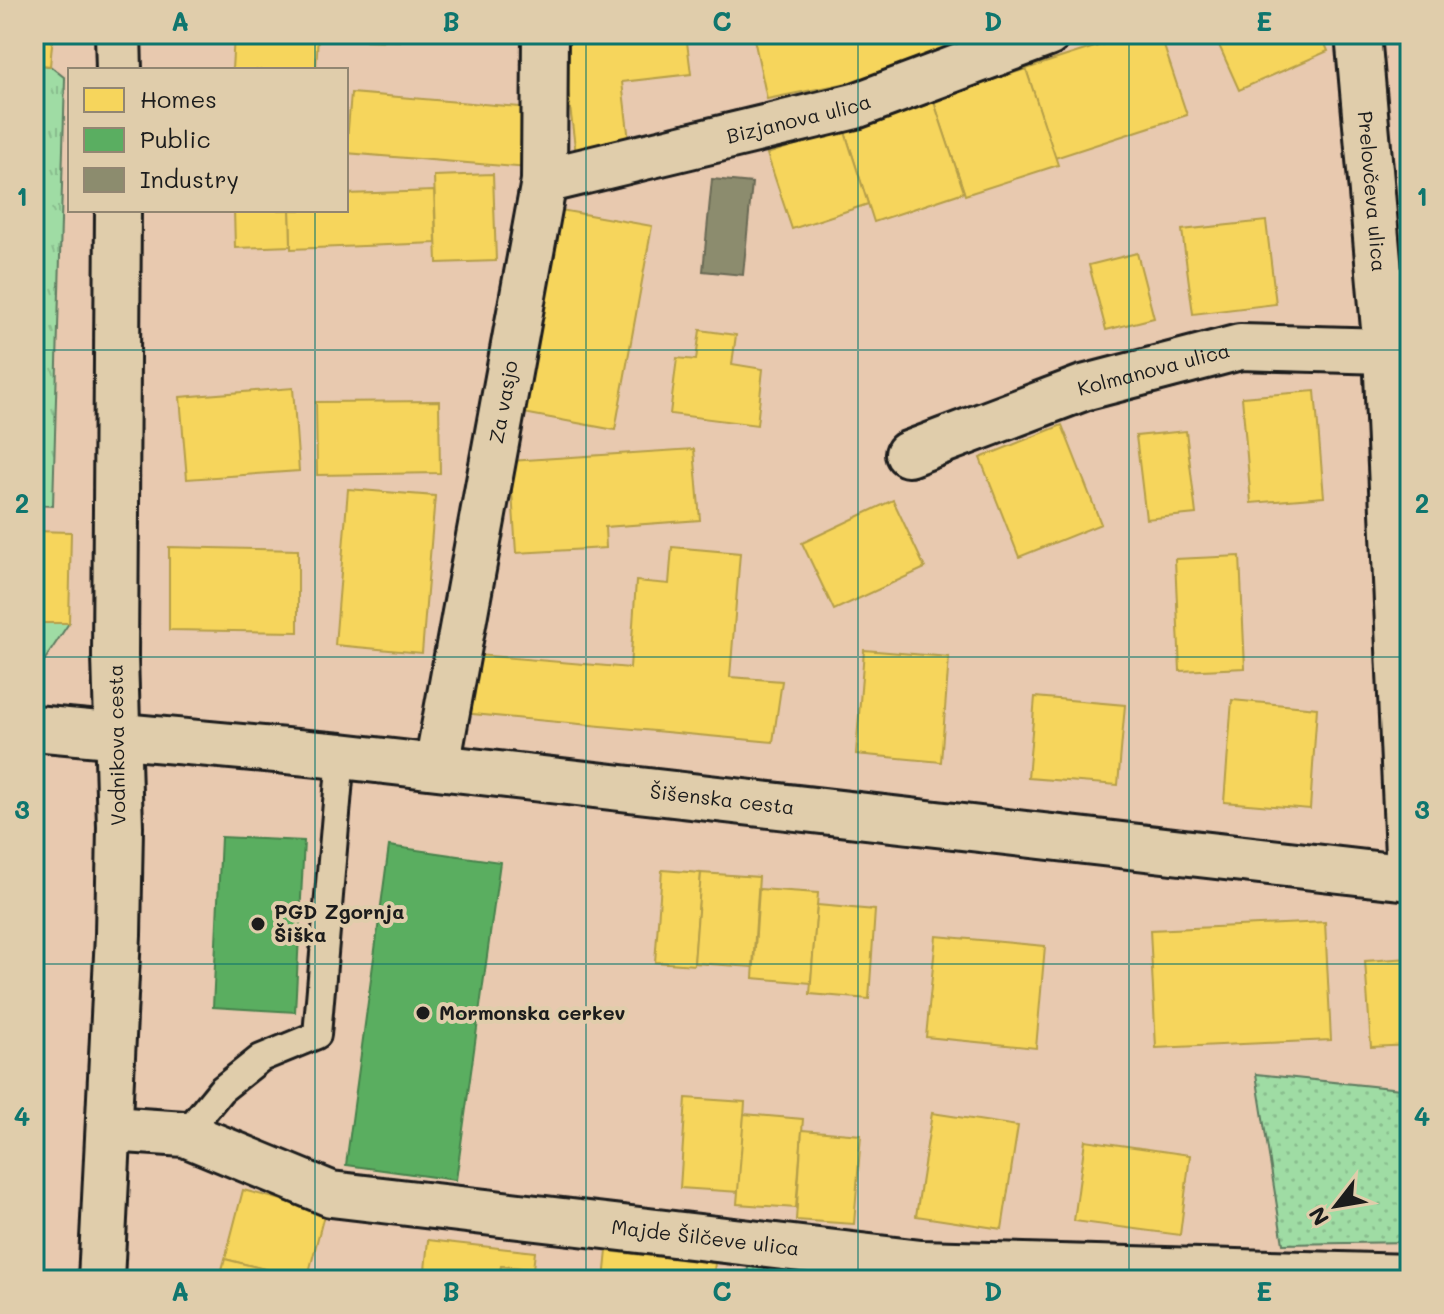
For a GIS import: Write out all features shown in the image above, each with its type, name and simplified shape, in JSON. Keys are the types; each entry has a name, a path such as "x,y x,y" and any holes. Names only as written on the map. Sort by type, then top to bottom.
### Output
{"street":[{"path":"118,34 119,68"},
{"name":"Za vasjo","path":"437,766 544,181 545,34"},
{"name":"Bizjanova ulica","path":"544,181 855,106 973,47 1048,34"},
{"name":"Prelovčeva ulica","path":"1358,34 1398,349 1410,878"},
{"name":"Vodnikova cesta","path":"101,1280 110,1129 120,827 115,642 118,212"},
{"name":"Kolmanova ulica","path":"908,454 1083,388 1240,347 1398,349"},
{"name":"Šišenska cesta","path":"34,728 437,766 1410,878"},
{"name":"Majde Šilčeve ulica","path":"110,1129 185,1134 331,1194 921,1263 1410,1277"}],"lane":[{"path":"185,1134 221,1090 261,1058 317,1035 341,756"}],"green space":[{"path":"34,64 50,66 65,78 53,506 34,505"},
{"path":"34,623 69,623 34,676"},
{"path":"1256,1074 1410,1090 1410,1242 1283,1244"},
{"path":"748,1265 922,1280 747,1280"}],"building: Homes":[{"path":"34,34 53,34 50,66 34,64"},
{"path":"234,34 318,34 316,68 232,68"},
{"path":"362,34 399,34 399,41 362,40"},
{"path":"561,34 686,34 691,74 622,82 630,149 576,155"},
{"path":"753,34 941,34 947,63 767,99"},
{"path":"1135,34 1160,34 1187,115 1055,158 1026,69"},
{"path":"1214,34 1321,34 1328,51 1239,90"},
{"path":"1026,69 1058,165 965,195 933,99"},
{"path":"351,93 532,108 528,168 348,153"},
{"path":"933,99 964,192 874,222 844,129"},
{"path":"844,129 868,204 792,229 767,154"},
{"path":"493,174 496,261 437,263 434,176"},
{"path":"434,191 436,243 291,249 290,212 348,212 348,194"},
{"path":"549,208 652,226 615,430 513,411"},
{"path":"234,212 290,212 291,246 235,248"},
{"path":"1266,221 1276,304 1193,314 1182,230"},
{"path":"1137,253 1154,318 1106,330 1089,265"},
{"path":"700,330 736,335 732,364 763,369 757,425 670,414 677,358 696,360"},
{"path":"293,388 299,471 187,479 180,397"},
{"path":"1315,391 1324,497 1251,503 1242,397"},
{"path":"439,401 440,473 317,475 316,402"},
{"path":"1062,425 1101,524 1019,557 980,458"},
{"path":"1186,431 1196,514 1146,519 1136,436"},
{"path":"694,449 700,520 605,527 606,548 516,553 510,461"},
{"path":"348,489 435,496 422,653 335,645"},
{"path":"893,500 925,568 834,610 802,543"},
{"path":"34,531 71,532 69,623 34,623"},
{"path":"169,547 298,550 298,632 169,630"},
{"path":"672,547 740,553 730,677 782,681 773,742 462,713 477,655 630,668 636,581 669,584"},
{"path":"1240,556 1245,668 1180,671 1175,559"},
{"path":"864,650 949,657 941,762 856,754"},
{"path":"1035,697 1125,705 1118,785 1028,778"},
{"path":"1232,700 1317,708 1310,809 1224,802"},
{"path":"662,870 701,873 694,965 655,962"},
{"path":"701,873 759,877 753,967 694,963"},
{"path":"759,889 818,893 811,983 753,978"},
{"path":"817,905 875,910 869,999 810,994"},
{"path":"1325,922 1331,1040 1156,1048 1150,930"},
{"path":"936,936 1045,946 1036,1048 926,1037"},
{"path":"1410,958 1410,1045 1371,1047 1365,961"},
{"path":"686,1098 745,1102 739,1192 680,1188"},
{"path":"932,1113 1018,1126 1002,1229 916,1216"},
{"path":"744,1114 803,1119 796,1208 737,1204"},
{"path":"802,1130 861,1135 854,1224 796,1220"},
{"path":"1085,1140 1190,1155 1180,1235 1074,1221"},
{"path":"243,1190 325,1211 307,1280 225,1259"},
{"path":"428,1240 535,1252 533,1269 501,1266 499,1280 424,1280"},
{"path":"607,1251 715,1263 713,1280 604,1280"},
{"path":"225,1259 307,1280 219,1280"},
{"path":"501,1266 583,1275 582,1280 499,1280"}],"building: Public":[{"name":"PGD Zgornja Šiška","path":"221,837 304,841 295,1012 213,1007"},
{"name":"Mormonska cerkev","path":"389,846 500,862 456,1180 346,1165"}],"building: Industry":[{"path":"712,179 752,183 743,275 703,271"}],"place":[{"name":"PGD Zgornja Šiška","path":"258,924"},
{"name":"Mormonska cerkev","path":"423,1013"}]}
